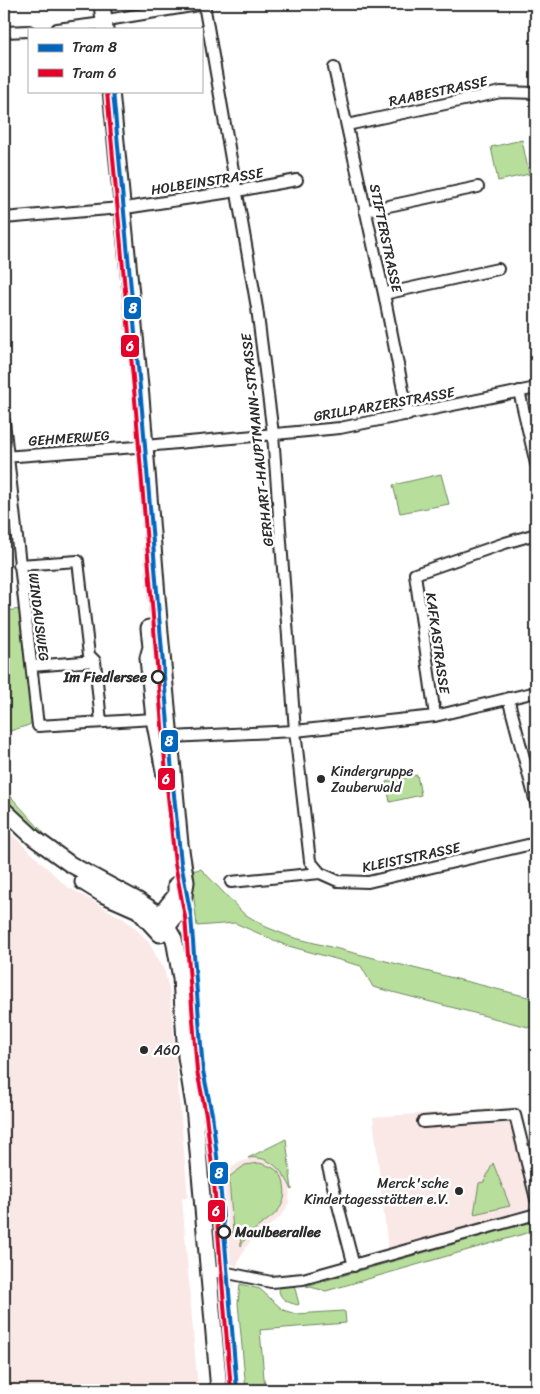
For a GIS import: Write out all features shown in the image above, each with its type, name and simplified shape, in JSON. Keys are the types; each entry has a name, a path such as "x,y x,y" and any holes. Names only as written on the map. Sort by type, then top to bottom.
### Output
{"street":[{"path":"102,4 105,25"},
{"path":"69,28 105,25 204,4"},
{"name":"GERHART-HAUPTMANN-STRASSE","path":"204,4 257,308 273,434 295,731 310,860 320,873"},
{"path":"4,32 28,31"},
{"name":"STIFTERSTRASSE","path":"334,68 384,294 408,415"},
{"path":"111,92 121,208 124,217 140,447 151,647 148,658 154,719 165,738"},
{"name":"RAABESTRASSE","path":"347,125 501,92 536,93"},
{"name":"HOLBEINSTRASSE","path":"4,218 121,208 297,180"},
{"path":"366,211 478,187"},
{"path":"384,294 498,269"},
{"name":"GRILLPARZERSTRASSE","path":"140,447 340,428 536,388"},
{"path":"519,391 536,464"},
{"name":"WINDAUSWEG","path":"4,421 6,456 38,726 154,719"},
{"path":"140,447 160,634 165,738 186,882 183,901 178,914 161,923"},
{"name":"GEHMERWEG","path":"6,456 140,447"},
{"name":"KAFKASTRASSE","path":"435,716 415,574 536,534"},
{"path":"19,565 78,561 89,655 95,661 101,722"},
{"path":"32,666 95,661"},
{"path":"165,738 295,731 435,716 536,692"},
{"path":"508,698 536,803"},
{"path":"4,810 34,838 45,852 68,872 104,895 138,910 161,923 176,956 181,978 186,1057 194,1106 220,1390"},
{"name":"KLEISTSTRASSE","path":"231,882 320,873 338,881 368,882 536,843"},
{"path":"423,1122 515,1116 536,1199"},
{"path":"328,1167 354,1266"},
{"path":"210,1272 223,1272 271,1282 303,1279 536,1214"}],"shaded area":[{"path":"536,388 536,464 519,391"},
{"path":"4,827 66,886 124,919 137,930 148,941 165,972 170,994 188,1197 182,1199 198,1390 4,1390"},
{"path":"191,915 204,1070 217,1130 221,1176 238,1163 255,1157 269,1161 280,1169 292,1190 290,1190 289,1202 285,1211 251,1240 236,1267 219,1255 208,1130 197,1082 182,916"},
{"name":"Merck'sche Kindertagesstätten e.V.","path":"519,1107 536,1176 536,1206 388,1250 373,1117"},
{"path":"231,1282 234,1283 232,1301 233,1315 235,1315 241,1390 227,1390 220,1303 224,1303 223,1295 220,1295 223,1286"}],"green space":[{"path":"522,140 529,174 498,181 491,147"},
{"path":"441,474 449,504 400,513 393,485"},
{"path":"21,609 33,721 29,725 4,733 4,611"},
{"path":"417,775 421,795 390,802 386,782"},
{"path":"4,789 49,839 47,842 4,803"},
{"path":"201,869 243,913 266,927 291,937 536,999 536,1026 532,1028 373,987 361,966 285,945 235,923 197,926 191,871"},
{"path":"286,1139 292,1190 276,1166 263,1159 248,1158"},
{"path":"259,1163 272,1167 281,1175 285,1196 282,1205 276,1212 253,1231 241,1246 240,1233 233,1233 229,1177 245,1165"},
{"path":"493,1163 510,1206 474,1214 479,1183 484,1182"},
{"path":"532,1222 534,1231 326,1291 306,1286"},
{"path":"240,1284 260,1289 283,1310 296,1314 343,1311 345,1312 346,1323 260,1330 265,1390 246,1390 238,1303"},
{"path":"294,1285 298,1305 282,1298 279,1292 279,1288"}],"tram line":[{"name":"6","path":"107,92 167,786 175,864 185,917 197,1071 206,1115 214,1183 231,1390"},
{"name":"8","path":"113,92 173,785 181,863 191,916 203,1071 212,1114 220,1182 237,1390"}],"place":[{"name":"Im Fiedlersee","path":"158,677"},
{"name":"Kindergruppe Zauberwald","path":"321,779"},
{"name":"A60","path":"144,1050"},
{"name":"Merck'sche Kindertagesstätten e.V.","path":"459,1191"},
{"name":"Maulbeerallee","path":"224,1232"}]}
